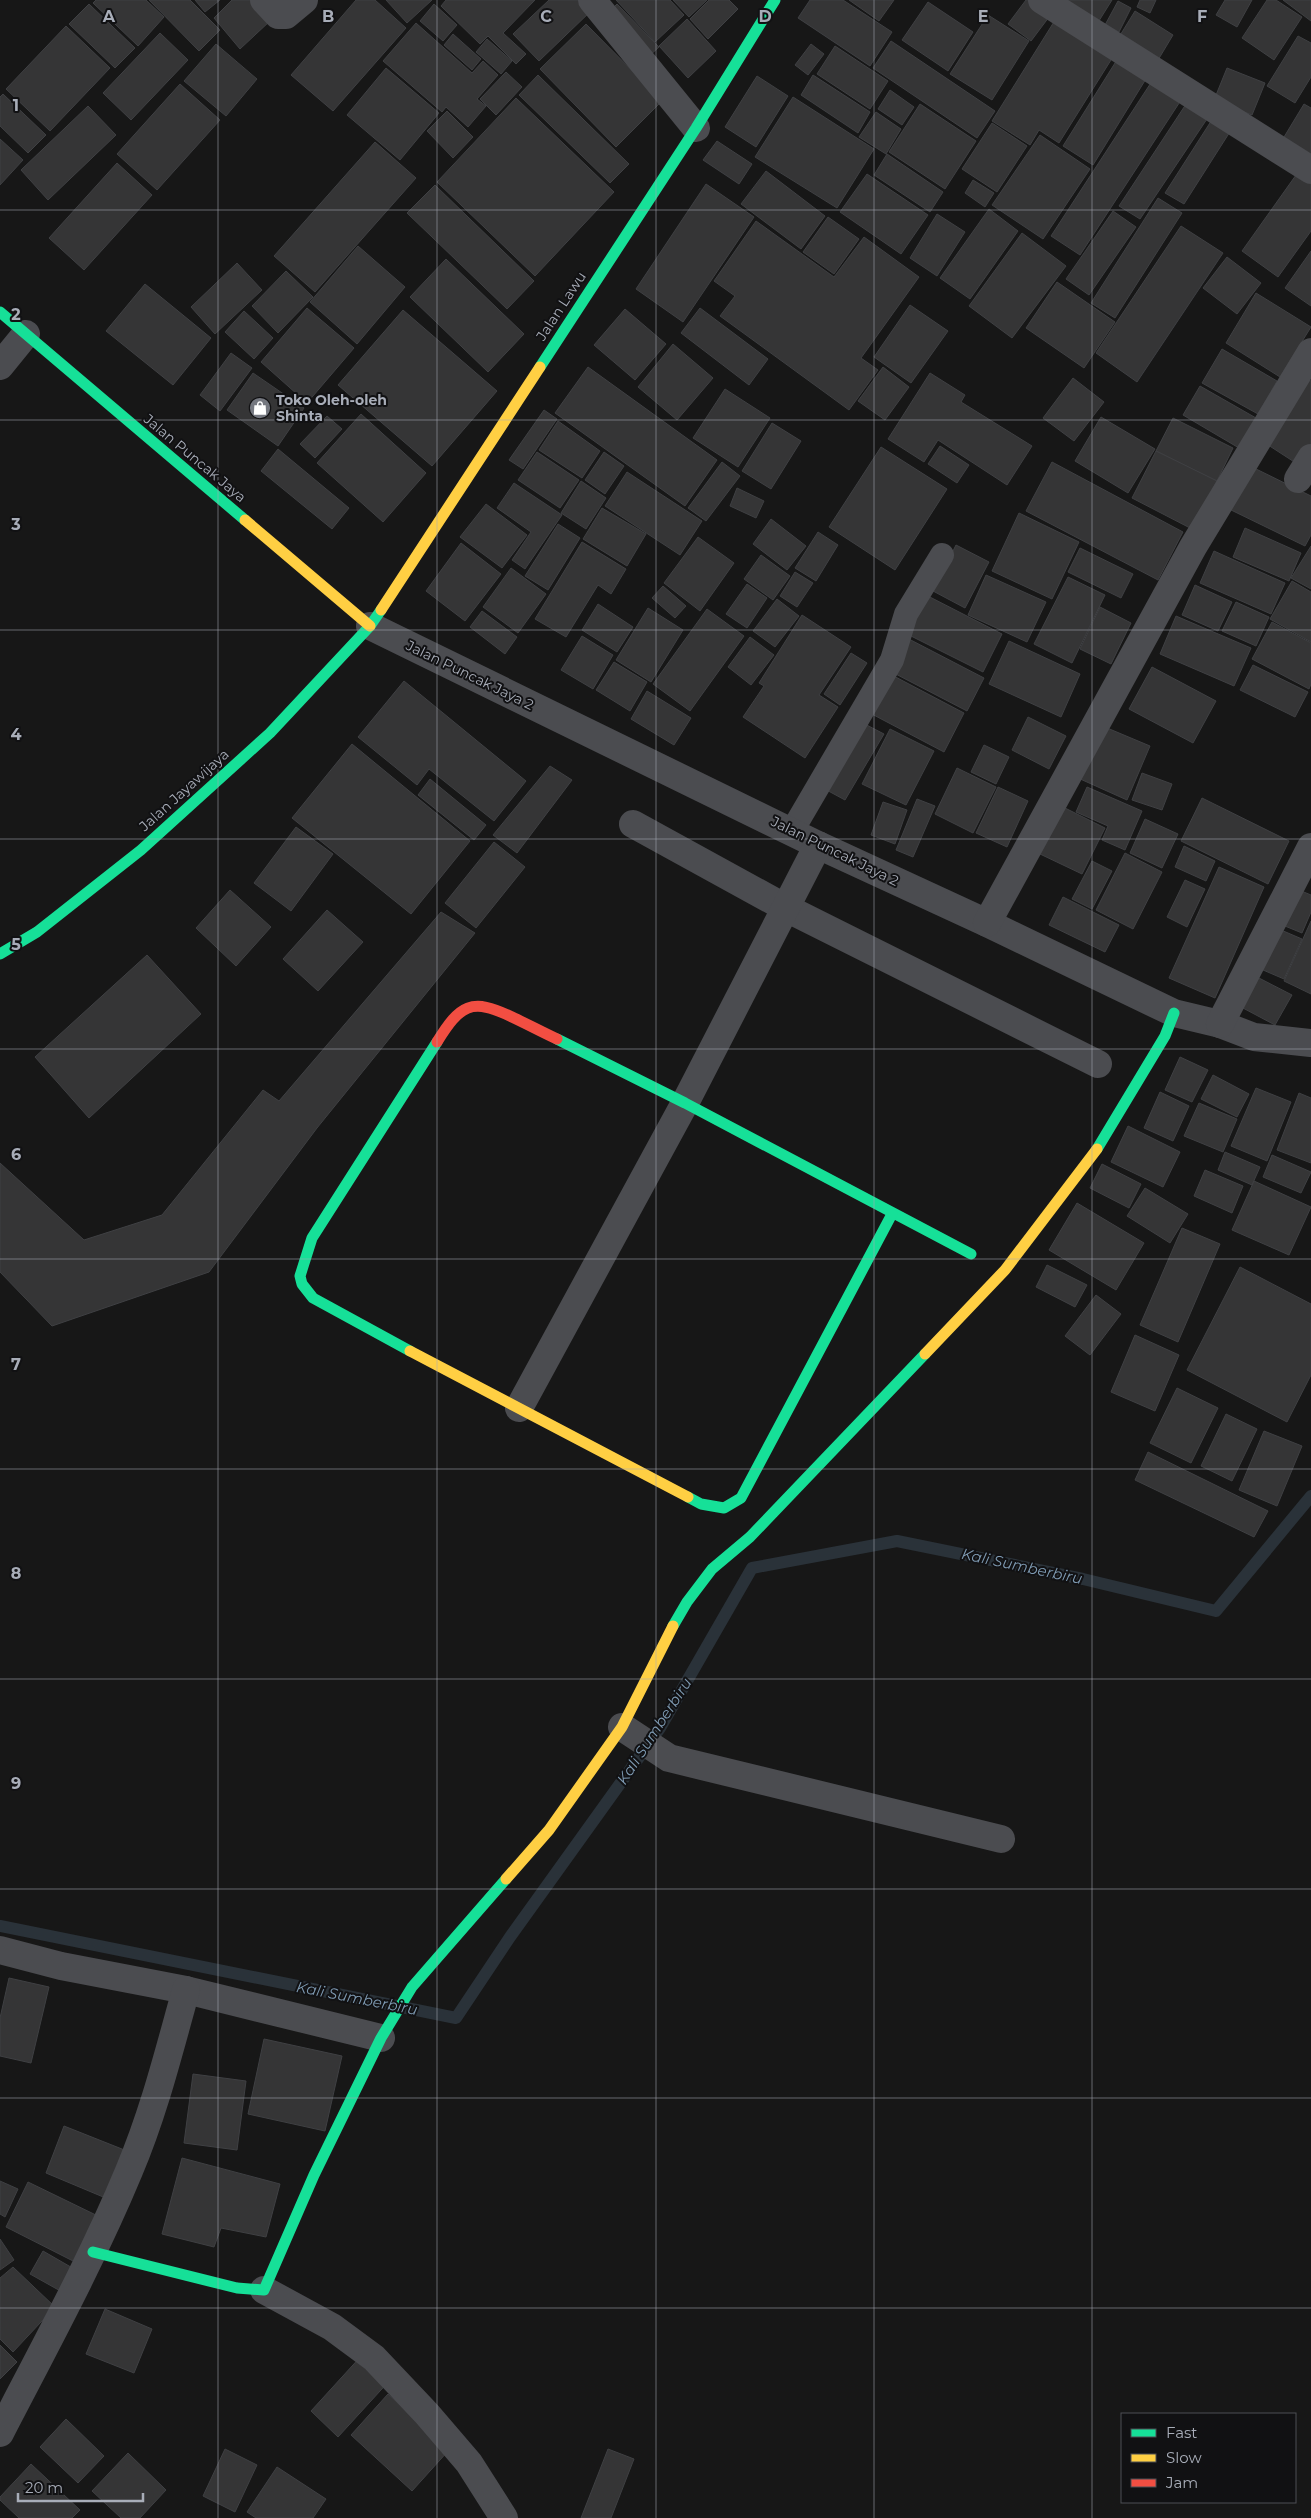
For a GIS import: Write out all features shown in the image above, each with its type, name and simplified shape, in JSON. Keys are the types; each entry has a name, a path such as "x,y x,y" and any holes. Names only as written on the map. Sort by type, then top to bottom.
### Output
{"street":[{"path":"264,0 278,15 286,15 304,0"},
{"path":"592,0 696,128"},
{"name":"Jalan Lawu","path":"370,626 696,128 775,0"},
{"path":"1042,0 1311,170"},
{"name":"Jalan Puncak Jaya","path":"0,312 370,626"},
{"path":"0,366 26,334"},
{"path":"987,923 1193,547 1311,352"},
{"name":"Jalan Puncak Jaya 2","path":"370,626 818,845 987,923 1169,1024 1220,1024 1254,1037 1311,1043"},
{"name":"Jalan Jayawijaya","path":"0,954 37,932 141,850 270,733 370,626"},
{"path":"633,824 795,892 1098,1064"},
{"path":"518,1408 685,1104 818,845"},
{"path":"1220,1024 1311,847"},
{"path":"892,1214 741,1498 724,1508 701,1504 313,1298 304,1290 300,1274 300,1265 312,1238 448,1024 467,1007 474,1004 492,1006 685,1104 971,1254"},
{"path":"264,2290 314,2175 386,2028 412,1987 632,1732 660,1648 687,1602 712,1569 750,1537 1005,1270 1098,1147 1169,1024"},
{"path":"632,1732 669,1758 1001,1839"},
{"path":"0,1950 61,1966 386,2028"},
{"path":"0,2433 93,2252 130,2170 154,2102 186,1990"},
{"path":"93,2252 237,2288 264,2290 332,2327 374,2358 427,2414 469,2463 504,2518"}],"lane":[{"path":"792,831 892,660 906,614 942,555"}],"building":[{"path":"96,0 146,0 164,17 138,46 93,3"},
{"path":"149,0 190,0 220,30 199,51"},
{"path":"195,0 220,0 205,12"},
{"path":"232,0 252,0 270,21 240,49 214,18"},
{"path":"356,0 375,0 406,28 333,111 291,75"},
{"path":"386,0 432,0 407,23"},
{"path":"446,0 535,0 503,33 526,54 516,64 488,36 480,44 441,6"},
{"path":"549,0 582,0 592,10 539,61 513,34"},
{"path":"616,0 670,0 684,15 655,42"},
{"path":"673,0 707,0 689,17"},
{"path":"709,0 729,0 738,9 708,39 690,19"},
{"path":"810,0 843,0 892,32 870,66 798,18"},
{"path":"849,0 894,0 879,21"},
{"path":"1026,0 1035,0 1052,13 1031,41 1008,24"},
{"path":"1066,0 1112,0 1097,24"},
{"path":"1140,0 1156,0 1150,13 1137,7"},
{"path":"1225,0 1252,0 1237,27 1216,15"},
{"path":"1267,0 1276,0 1302,17 1274,60 1242,38"},
{"path":"1283,0 1311,0 1311,21"},
{"path":"1118,1 1131,8 1119,32 1105,25"},
{"path":"928,2 973,32 948,71 902,40"},
{"path":"89,4 135,48 115,68 69,24"},
{"path":"434,4 457,25 443,41 420,21"},
{"path":"617,4 659,47 647,58 606,15"},
{"path":"1135,11 1173,35 1158,60 1119,37"},
{"path":"988,15 1029,41 992,100 950,74"},
{"path":"1057,17 1116,52 1059,143 1039,130 1030,145 992,121"},
{"path":"687,19 716,51 688,78 659,46"},
{"path":"416,23 472,73 483,61 498,75 477,99 486,106 468,127 446,107 442,112 383,61"},
{"path":"586,24 662,101 616,147 540,69"},
{"path":"66,26 110,68 50,131 6,89"},
{"path":"160,33 188,60 131,120 103,93"},
{"path":"453,34 481,59 472,70 444,45"},
{"path":"1298,36 1311,43 1311,77 1295,103 1267,86"},
{"path":"487,39 512,61 501,74 476,52"},
{"path":"891,41 995,111 977,138 873,68"},
{"path":"216,44 257,79 226,116 184,81"},
{"path":"811,44 824,54 808,75 795,65"},
{"path":"835,46 888,81 870,109 817,74"},
{"path":"1120,55 1149,74 1093,165 1063,146"},
{"path":"386,68 439,113 400,160 347,115"},
{"path":"1227,68 1265,83 1252,115 1214,100"},
{"path":"506,72 522,87 496,115 480,99"},
{"path":"538,75 629,164 610,183 519,95"},
{"path":"813,75 870,112 858,133 801,95"},
{"path":"1156,75 1185,94 1080,255 1051,236"},
{"path":"757,76 788,96 756,147 725,127"},
{"path":"180,84 220,120 157,190 117,154"},
{"path":"890,90 914,107 902,125 878,109"},
{"path":"3,94 46,135 28,153 0,126 0,97"},
{"path":"793,97 874,149 837,208 755,157"},
{"path":"516,98 614,192 535,276 437,182"},
{"path":"1190,98 1211,113 1140,219 1119,206"},
{"path":"920,104 976,141 945,189 889,152"},
{"path":"1304,104 1311,108 1311,161 1281,142"},
{"path":"88,106 116,135 48,200 21,170"},
{"path":"447,111 473,137 453,158 427,131"},
{"path":"876,112 901,129 886,154 859,137"},
{"path":"1215,115 1233,127 1184,204 1165,193"},
{"path":"992,123 1027,146 997,192 962,169"},
{"path":"1040,135 1090,169 1043,239 992,205"},
{"path":"0,139 23,160 0,185"},
{"path":"717,141 752,164 739,184 703,160"},
{"path":"375,142 416,178 315,292 274,256"},
{"path":"887,154 943,192 930,212 874,175"},
{"path":"117,163 152,195 84,270 49,238"},
{"path":"1301,168 1311,175 1311,231 1278,277 1242,251"},
{"path":"766,171 825,216 801,249 741,204"},
{"path":"867,174 928,215 901,254 840,212"},
{"path":"973,180 994,193 985,207 965,193"},
{"path":"706,184 754,217 683,322 636,289"},
{"path":"435,185 534,281 507,309 407,213"},
{"path":"1158,198 1182,213 1115,318 1091,303"},
{"path":"989,209 1018,231 970,299 940,278"},
{"path":"1113,211 1136,227 1089,295 1066,279"},
{"path":"937,214 965,232 937,276 910,258"},
{"path":"828,217 859,239 834,274 803,252"},
{"path":"756,221 834,277 864,237 919,277 861,358 878,370 849,410 720,316 735,296 714,281"},
{"path":"1181,226 1223,253 1137,382 1096,353"},
{"path":"1022,233 1066,266 1012,338 969,306"},
{"path":"358,246 405,287 357,344 310,302"},
{"path":"1311,251 1311,306 1285,288"},
{"path":"1227,257 1261,283 1237,314 1203,288"},
{"path":"446,259 524,334 488,372 410,297"},
{"path":"237,263 262,290 215,334 191,307"},
{"path":"286,271 313,297 278,333 252,306"},
{"path":"1057,282 1115,322 1084,368 1026,328"},
{"path":"145,284 211,338 173,385 106,331"},
{"path":"1256,293 1311,327 1280,377 1226,343"},
{"path":"910,305 948,331 911,383 874,357"},
{"path":"307,308 354,348 307,403 261,362"},
{"path":"700,308 768,359 749,385 681,333"},
{"path":"625,309 666,344 635,380 594,345"},
{"path":"403,310 497,391 432,466 338,385"},
{"path":"244,311 273,338 254,359 225,332"},
{"path":"673,344 713,378 677,420 638,387"},
{"path":"1222,349 1277,381 1258,414 1202,383"},
{"path":"231,353 252,368 220,411 200,395"},
{"path":"588,367 717,460 685,506 555,413"},
{"path":"883,367 909,387 885,420 858,401"},
{"path":"253,373 304,408 278,446 227,410"},
{"path":"930,373 965,395 961,402 1032,446 1007,485 938,440 924,462 888,439"},
{"path":"1073,378 1104,402 1074,441 1043,418"},
{"path":"1306,378 1311,381 1311,453 1302,467 1265,443"},
{"path":"1200,386 1256,418 1239,448 1183,415"},
{"path":"725,389 770,418 738,467 693,438"},
{"path":"544,410 557,419 523,469 509,460"},
{"path":"361,414 426,473 383,522 317,463"},
{"path":"327,416 342,429 315,458 300,444"},
{"path":"1101,417 1155,449 1128,493 1075,461"},
{"path":"1173,418 1233,448 1217,481 1156,451"},
{"path":"558,421 600,451 582,478 539,450"},
{"path":"772,423 801,441 771,489 742,471"},
{"path":"940,446 969,465 957,483 928,464"},
{"path":"881,447 947,489 895,570 829,527"},
{"path":"278,449 349,508 332,529 261,471"},
{"path":"1156,451 1217,481 1192,529 1132,498"},
{"path":"537,452 579,480 560,508 518,480"},
{"path":"604,452 624,466 605,494 585,480"},
{"path":"722,462 740,476 706,521 688,508"},
{"path":"1052,462 1183,532 1158,580 1026,511"},
{"path":"1250,466 1311,496 1311,535 1305,546 1229,509"},
{"path":"627,472 702,521 680,555 605,506"},
{"path":"581,481 606,498 586,529 561,513"},
{"path":"514,483 562,515 525,569 512,560 531,532 497,508"},
{"path":"737,488 764,501 756,518 730,506"},
{"path":"486,504 527,535 502,568 460,537"},
{"path":"602,508 646,534 627,566 583,539"},
{"path":"1019,513 1079,542 1052,599 992,571"},
{"path":"771,519 806,546 787,570 753,544"},
{"path":"558,524 580,538 548,590 525,576"},
{"path":"1245,528 1301,553 1289,581 1233,557"},
{"path":"818,532 838,545 816,581 795,568"},
{"path":"698,537 734,563 700,611 664,583"},
{"path":"582,542 626,569 611,594 598,585 566,637 535,619"},
{"path":"461,543 501,574 465,621 426,591"},
{"path":"956,545 989,562 965,608 933,591"},
{"path":"1311,546 1311,589 1291,578"},
{"path":"1080,548 1133,574 1121,598 1068,572"},
{"path":"1214,551 1285,583 1271,614 1200,583"},
{"path":"761,555 790,576 773,600 744,579"},
{"path":"511,568 546,594 518,633 483,607"},
{"path":"795,572 813,583 797,607 780,596"},
{"path":"986,575 1046,602 1027,642 968,615"},
{"path":"1068,577 1105,595 1072,663 1034,644"},
{"path":"1292,581 1311,592 1311,642 1270,619"},
{"path":"747,584 767,598 747,628 726,614"},
{"path":"1195,585 1232,602 1218,631 1182,615"},
{"path":"663,586 686,606 675,618 652,598"},
{"path":"924,594 1002,634 983,672 905,633"},
{"path":"777,599 799,616 775,647 753,631"},
{"path":"1236,602 1269,617 1256,646 1222,631"},
{"path":"598,604 633,627 617,652 582,630"},
{"path":"1100,607 1131,623 1111,664 1080,649"},
{"path":"648,608 683,630 651,682 616,660"},
{"path":"707,609 744,636 690,711 653,684"},
{"path":"482,611 517,637 505,654 470,627"},
{"path":"802,615 851,647 819,695 838,707 805,758 743,717 764,686 759,683"},
{"path":"1176,616 1251,648 1234,686 1160,654"},
{"path":"1272,622 1311,643 1311,684 1309,689 1252,659"},
{"path":"582,636 613,655 593,689 561,670"},
{"path":"750,637 774,655 751,685 728,667"},
{"path":"905,637 984,678 967,711 888,670"},
{"path":"1009,641 1080,674 1061,717 989,684"},
{"path":"851,653 867,663 840,705 824,694"},
{"path":"614,662 647,682 630,711 596,690"},
{"path":"1253,665 1308,692 1295,717 1240,690"},
{"path":"1152,667 1216,701 1193,743 1129,709"},
{"path":"888,673 964,713 944,752 868,712"},
{"path":"404,681 526,781 494,821 429,769 417,785 358,737"},
{"path":"647,691 691,718 674,745 631,719"},
{"path":"1028,717 1066,736 1049,769 1012,750"},
{"path":"859,721 884,734 845,800 821,787"},
{"path":"1100,725 1150,746 1127,800 1078,778"},
{"path":"890,729 934,751 906,805 862,784"},
{"path":"352,744 470,841 411,914 292,818"},
{"path":"984,745 1009,757 996,784 971,772"},
{"path":"550,766 572,780 517,853 493,835"},
{"path":"957,768 996,787 973,833 935,814"},
{"path":"1142,773 1172,784 1162,810 1132,800"},
{"path":"430,779 486,825 474,840 418,795"},
{"path":"998,787 1028,801 1007,847 976,833"},
{"path":"1087,787 1142,811 1125,850 1102,840 1108,826 1076,812"},
{"path":"1202,798 1289,841 1268,884 1181,841"},
{"path":"917,799 935,806 913,857 896,850"},
{"path":"883,802 907,810 895,844 871,835"},
{"path":"1063,807 1105,828 1082,874 1040,854"},
{"path":"1145,819 1178,834 1162,868 1130,853"},
{"path":"296,827 333,854 291,911 254,883"},
{"path":"494,842 525,867 476,928 445,903"},
{"path":"1184,846 1215,861 1206,881 1175,867"},
{"path":"1125,853 1162,872 1133,929 1096,910"},
{"path":"1092,861 1112,871 1092,909 1072,899"},
{"path":"1219,867 1264,887 1215,998 1169,978"},
{"path":"1185,880 1205,889 1187,927 1167,917"},
{"path":"1294,888 1311,895 1311,912 1302,933 1280,924"},
{"path":"230,890 271,927 236,966 196,928"},
{"path":"1063,897 1119,925 1105,952 1049,925"},
{"path":"327,910 363,942 318,991 283,959"},
{"path":"441,912 475,933 317,1128 209,1272 52,1326 0,1272 0,1163 84,1240 162,1215 263,1090 279,1101"},
{"path":"1311,921 1311,994 1284,981"},
{"path":"1274,927 1302,939 1284,979 1256,967"},
{"path":"147,955 201,1014 89,1118 35,1057"},
{"path":"1257,977 1292,995 1275,1025 1241,1007"},
{"path":"1180,1057 1208,1070 1192,1102 1165,1090"},
{"path":"1213,1075 1249,1094 1237,1117 1201,1099"},
{"path":"1256,1088 1291,1102 1267,1161 1231,1146"},
{"path":"1160,1092 1189,1106 1173,1141 1144,1128"},
{"path":"1299,1093 1311,1098 1311,1163 1277,1150"},
{"path":"1199,1103 1237,1119 1223,1152 1184,1136"},
{"path":"1128,1126 1180,1152 1163,1187 1111,1162"},
{"path":"1225,1152 1260,1167 1252,1185 1218,1170"},
{"path":"1272,1155 1311,1172 1301,1193 1263,1177"},
{"path":"1102,1164 1141,1184 1129,1208 1090,1188"},
{"path":"1205,1170 1243,1186 1232,1213 1194,1196"},
{"path":"1254,1181 1311,1207 1289,1255 1232,1230"},
{"path":"1145,1188 1188,1214 1170,1243 1127,1216"},
{"path":"1077,1203 1144,1243 1116,1290 1049,1250"},
{"path":"1182,1228 1220,1244 1178,1342 1140,1325"},
{"path":"1047,1265 1087,1285 1075,1307 1036,1287"},
{"path":"1240,1267 1311,1304 1311,1375 1287,1422 1187,1370"},
{"path":"1096,1295 1121,1314 1090,1355 1065,1336"},
{"path":"1135,1335 1179,1355 1155,1411 1111,1392"},
{"path":"1177,1388 1218,1408 1191,1463 1150,1443"},
{"path":"1226,1414 1257,1429 1232,1481 1201,1466"},
{"path":"1264,1431 1302,1446 1277,1506 1239,1490"},
{"path":"1148,1452 1268,1511 1254,1537 1135,1480"},
{"path":"9,1978 49,1987 31,2063 0,2056 0,2018"},
{"path":"264,2039 342,2056 325,2131 248,2114"},
{"path":"193,2074 246,2081 237,2150 184,2143"},
{"path":"64,2126 127,2151 108,2199 46,2173"},
{"path":"182,2158 280,2184 266,2237 221,2228 214,2247 162,2234"},
{"path":"0,2181 18,2189 5,2217 0,2214"},
{"path":"28,2182 100,2217 77,2263 6,2227"},
{"path":"0,2239 14,2260 0,2270"},
{"path":"43,2251 76,2270 64,2293 30,2274"},
{"path":"13,2267 55,2307 13,2352 0,2339 0,2278"},
{"path":"105,2309 152,2329 134,2373 86,2354"},
{"path":"0,2345 17,2362 0,2379"},
{"path":"363,2354 391,2379 338,2437 311,2411"},
{"path":"388,2394 449,2450 412,2491 351,2435"},
{"path":"66,2419 104,2456 78,2483 40,2447"},
{"path":"225,2449 257,2465 235,2512 203,2496"},
{"path":"608,2449 634,2459 611,2518 581,2518"},
{"path":"128,2453 166,2490 140,2518 121,2518 92,2491"},
{"path":"31,2464 80,2510 72,2518 19,2518 0,2500 0,2497"},
{"path":"277,2467 326,2499 313,2518 256,2518 247,2512"}],"waterway":[{"name":"Kali Sumberbiru","path":"0,1926 456,2018 510,1937 660,1728 752,1568 897,1541 1083,1579 1216,1611 1311,1496"}],"traffic: fast":[{"path":"540,367 696,128 775,0"},
{"path":"0,312 245,520"},
{"path":"0,954 37,932 141,850 270,733 370,626 381,610"},
{"path":"1097,1149 1165,1036 1174,1013"},
{"path":"557,1039 685,1103 971,1254"},
{"path":"410,1351 313,1298 302,1284 300,1276 312,1238 437,1042"},
{"path":"688,1497 701,1504 724,1508 741,1498 892,1214"},
{"path":"673,1626 687,1602 712,1569 750,1537 925,1354"},
{"path":"93,2252 237,2288 264,2290 314,2175 381,2038 412,1987 506,1879"}],"traffic: slow":[{"path":"381,610 540,367"},
{"path":"245,520 370,626"},
{"path":"925,1354 1005,1270 1097,1149"},
{"path":"410,1351 688,1497"},
{"path":"506,1879 549,1830 622,1727 673,1626"}],"traffic: jam":[{"path":"437,1042 445,1029 460,1013 476,1006 498,1011 557,1039"}],"place":[{"name":"Toko Oleh-oleh Shinta","path":"260,408"}]}
